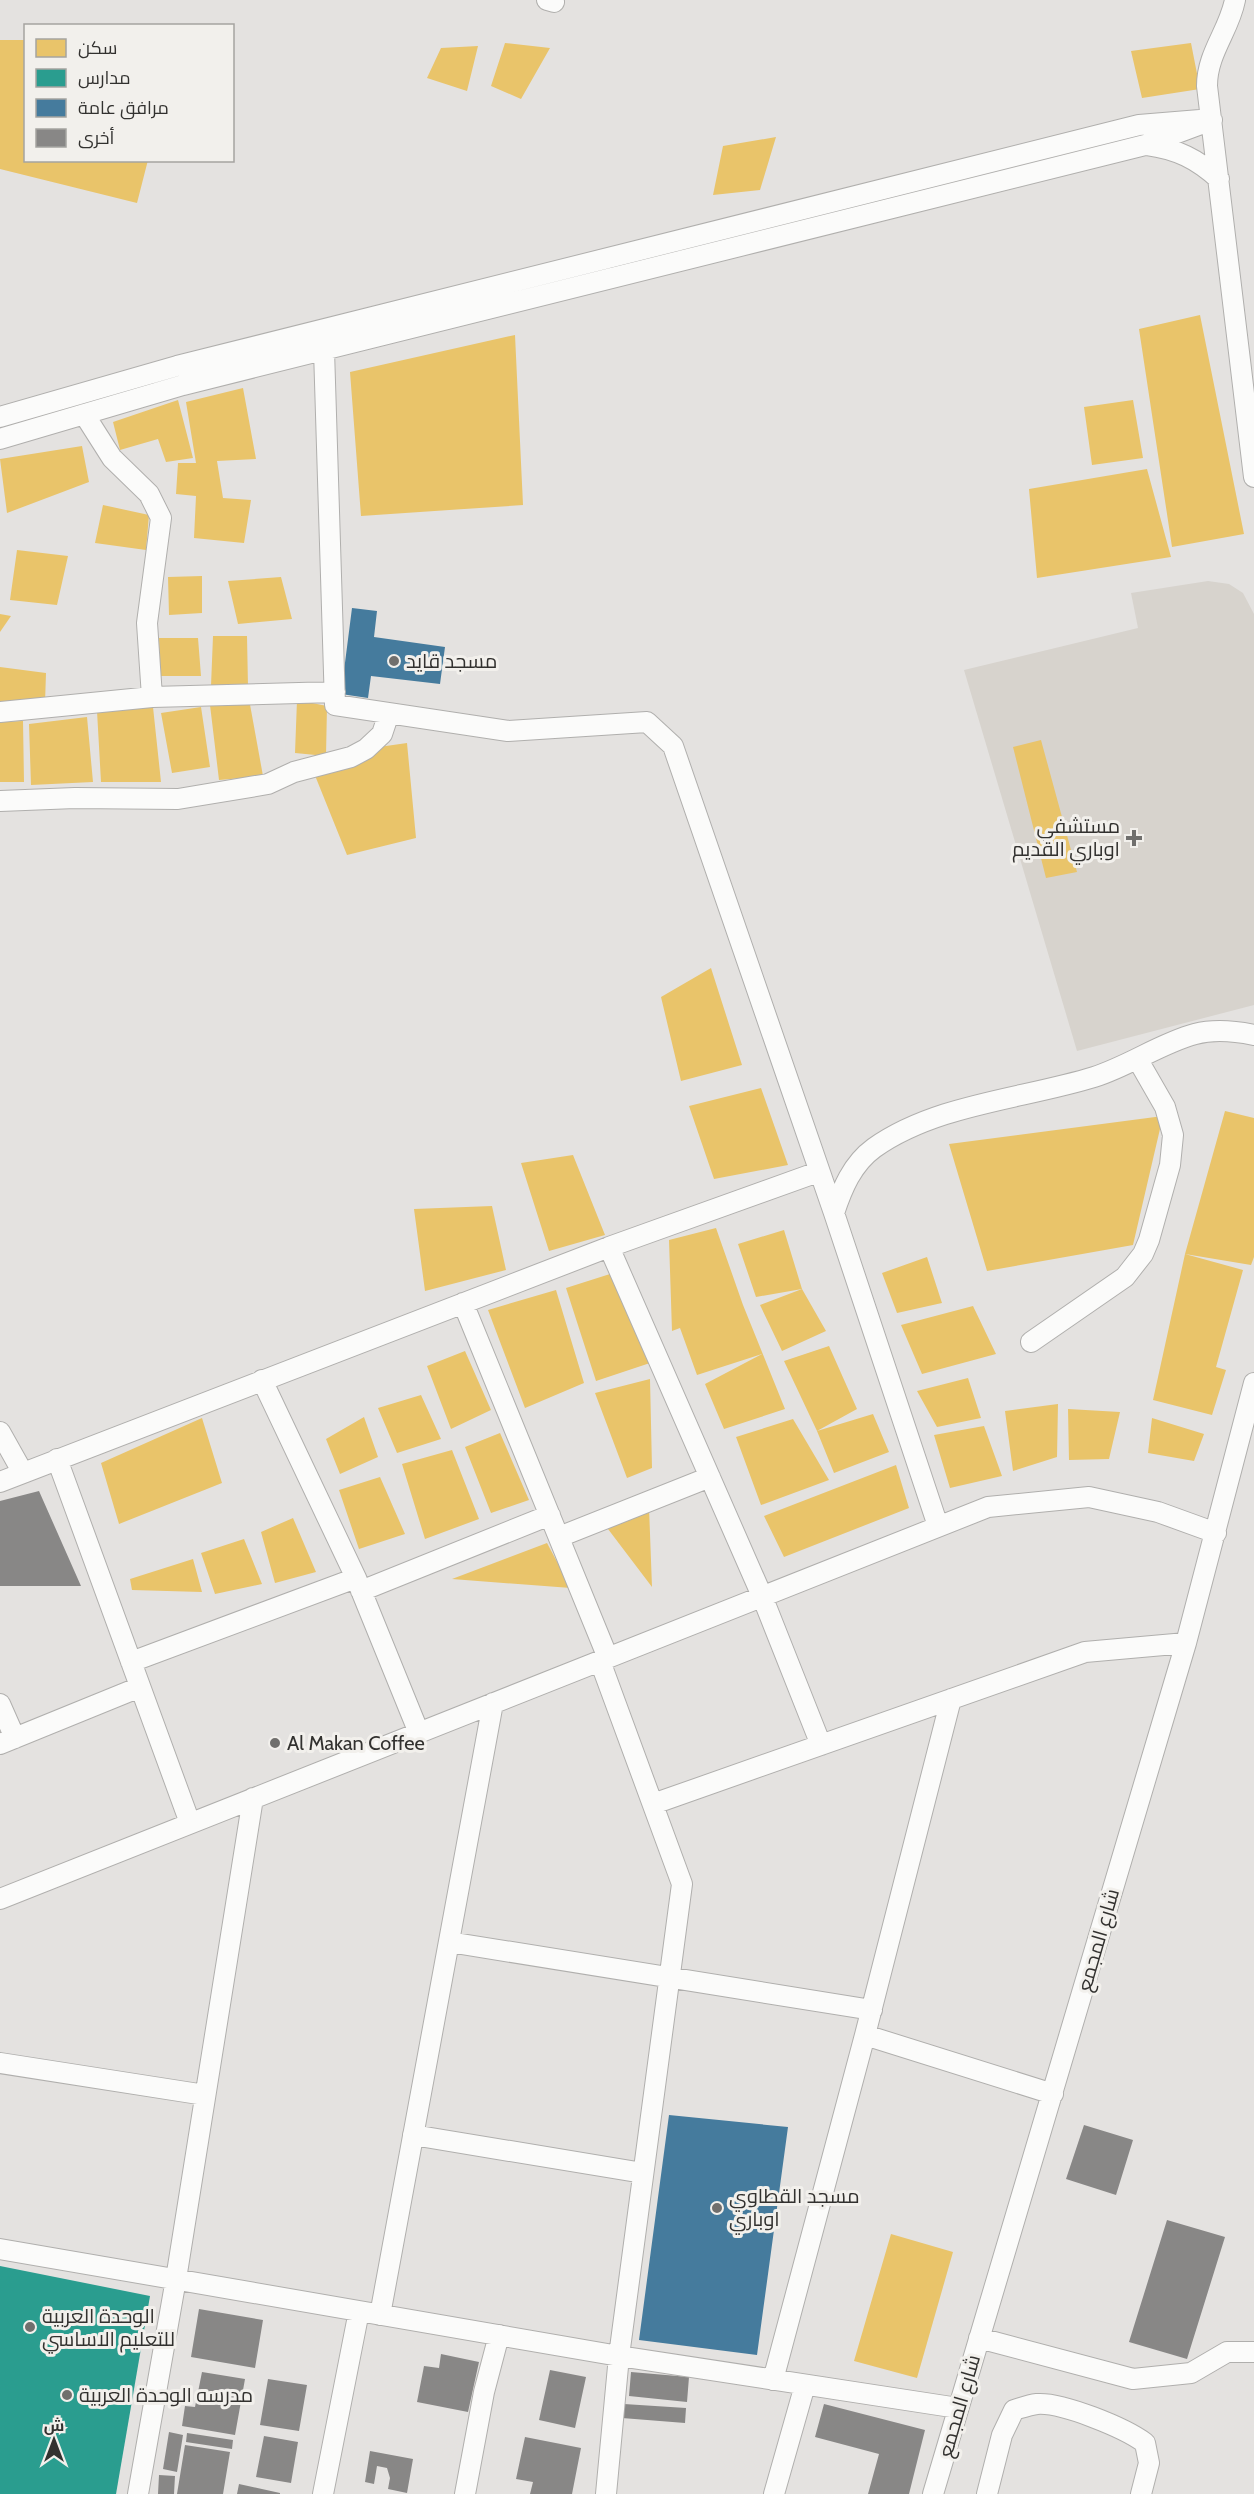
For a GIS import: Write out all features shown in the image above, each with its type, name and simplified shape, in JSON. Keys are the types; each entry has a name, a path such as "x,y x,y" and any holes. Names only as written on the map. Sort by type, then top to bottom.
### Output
{"street":[{"path":"1235,0 1227,25 1216,44 1209,64 1207,86 1254,477"},
{"path":"0,439 183,385 1145,145 1212,120"},
{"path":"0,417 177,366 1139,125 1212,120"},
{"path":"1145,145 1166,147 1185,154 1203,165 1219,179"},
{"path":"324,350 335,705 508,731 647,722 673,746 834,1213 938,1526"},
{"path":"84,414 112,459 149,494 161,518 147,623 152,697"},
{"path":"0,712 152,697 334,692"},
{"path":"0,801 75,798 178,799 268,784 294,772 351,757 366,749 382,734 389,713"},
{"path":"834,1213 842,1190 854,1168 871,1150 892,1136 960,1111 1094,1077 1177,1040 1197,1034 1218,1031 1254,1035"},
{"path":"1031,1342 1125,1277 1143,1254 1149,1240 1170,1165 1173,1135 1165,1107 1138,1059"},
{"path":"0,1482 609,1247 818,1172"},
{"path":"609,1247 762,1596 821,1745"},
{"path":"463,1303 559,1537 682,1884 619,2356 606,2494"},
{"path":"262,1380 359,1585 419,1733"},
{"name":"شارع المجمع","path":"933,2494 1186,1643 1254,1383"},
{"path":"0,1432 22,1473"},
{"path":"57,1459 190,1823"},
{"path":"559,1537 710,1477"},
{"path":"0,1899 988,1507 1089,1497 1158,1512 1216,1533"},
{"path":"131,1662 359,1585 550,1515"},
{"path":"653,1804 1086,1652 1186,1643"},
{"path":"0,1704 8,1741 140,1687"},
{"path":"773,2380 872,2010 951,1699"},
{"path":"380,2315 493,1703"},
{"path":"138,2494 176,2279 253,1798"},
{"path":"448,1942 872,2010"},
{"path":"865,2035 1053,2094"},
{"path":"0,2063 205,2095"},
{"path":"413,2135 644,2173"},
{"path":"0,2249 619,2356 958,2408"},
{"path":"323,2494 359,2311"},
{"path":"465,2494 484,2392 499,2335"},
{"path":"979,2338 1134,2379 1191,2373 1227,2352 1254,2352"},
{"path":"774,2494 805,2385"},
{"path":"987,2494 1002,2435 1014,2410 1038,2404 1081,2413 1130,2432 1146,2443 1149,2463 1141,2494"}],"shaded area":[{"name":"مستشفي اوباري القديم","path":"1208,581 1229,584 1243,593 1254,614 1254,1005 1077,1051 964,670 1138,628 1131,593"}],"building: سكن":[{"path":"0,40 24,40 24,162 147,162 137,203 0,169"},
{"path":"505,43 550,48 521,99 491,86"},
{"path":"1191,43 1200,89 1142,98 1131,51"},
{"path":"478,46 467,91 427,78 441,48"},
{"path":"776,137 760,190 713,195 723,146"},
{"path":"1200,315 1244,534 1172,547 1139,329"},
{"path":"515,335 523,505 361,516 350,372"},
{"path":"243,388 256,459 217,461 223,498 251,500 244,543 194,538 196,496 176,494 178,463 196,463 186,402"},
{"path":"178,400 193,458 166,462 158,439 120,450 113,422"},
{"path":"1133,400 1143,458 1092,465 1084,407"},
{"path":"82,446 89,482 7,513 0,459"},
{"path":"1147,469 1171,557 1037,578 1029,489"},
{"path":"103,505 149,515 146,550 95,543"},
{"path":"17,550 68,556 57,605 10,600"},
{"path":"202,576 202,613 169,615 168,577"},
{"path":"281,577 292,619 238,624 228,581"},
{"path":"0,614 11,616 0,632"},
{"path":"213,636 247,636 248,687 211,686"},
{"path":"159,638 198,638 201,676 160,676"},
{"path":"0,667 46,673 45,703 0,702"},
{"path":"249,699 263,776 219,780 210,705"},
{"path":"297,700 327,706 326,756 295,753"},
{"path":"153,707 161,782 101,782 97,711"},
{"path":"201,707 210,767 172,773 161,713"},
{"path":"87,717 93,782 31,785 29,724"},
{"path":"23,721 24,782 0,782 0,722"},
{"path":"1041,740 1077,872 1046,878 1013,747"},
{"path":"407,743 416,838 347,855 314,773 379,747"},
{"path":"711,968 742,1065 681,1081 661,997"},
{"path":"761,1088 788,1165 714,1179 689,1106"},
{"path":"1225,1111 1254,1118 1254,1257 1251,1265 1185,1254"},
{"path":"1163,1116 1133,1245 987,1271 949,1144"},
{"path":"573,1155 605,1235 549,1251 521,1163"},
{"path":"492,1206 506,1270 425,1291 414,1209"},
{"path":"716,1228 743,1305 785,1409 724,1429 705,1384 762,1354 697,1375 680,1328 672,1331 669,1240"},
{"path":"784,1230 802,1289 756,1297 738,1244"},
{"path":"1185,1254 1243,1270 1216,1367 1226,1370 1212,1415 1153,1400"},
{"path":"927,1257 942,1303 897,1313 882,1273"},
{"path":"610,1274 650,1363 596,1381 566,1288"},
{"path":"802,1289 826,1331 782,1351 760,1305"},
{"path":"556,1290 584,1383 525,1408 488,1310"},
{"path":"973,1306 996,1354 922,1374 901,1325"},
{"path":"829,1346 857,1409 817,1431 784,1361"},
{"path":"465,1351 491,1410 451,1429 427,1366"},
{"path":"968,1378 981,1418 937,1427 917,1391"},
{"path":"650,1379 652,1468 627,1478 595,1393"},
{"path":"421,1395 441,1439 397,1453 378,1408"},
{"path":"1058,1404 1057,1457 1013,1471 1005,1411"},
{"path":"1068,1409 1120,1412 1109,1459 1069,1460"},
{"path":"873,1414 889,1452 834,1473 817,1431"},
{"path":"364,1417 378,1457 340,1474 326,1439"},
{"path":"202,1418 222,1483 119,1524 101,1463"},
{"path":"1152,1418 1204,1434 1194,1461 1148,1453"},
{"path":"793,1419 829,1480 761,1505 736,1437"},
{"path":"984,1426 1002,1476 950,1488 934,1435"},
{"path":"500,1433 529,1500 491,1513 465,1447"},
{"path":"452,1450 479,1519 425,1539 402,1464"},
{"path":"896,1465 909,1508 784,1557 764,1516"},
{"path":"380,1477 405,1534 359,1549 339,1490"},
{"path":"649,1507 652,1587 608,1529"},
{"path":"293,1518 316,1572 275,1583 261,1532"},
{"path":"244,1539 262,1584 215,1594 201,1553"},
{"path":"547,1543 571,1588 452,1579"},
{"path":"193,1559 202,1592 132,1590 130,1579"},
{"path":"891,2234 953,2252 917,2378 854,2361"}],"building: مدارس":[{"name":"مدرسه الوحدة العربية","path":"0,2266 150,2296 116,2494 0,2494"}],"building: مرافق عامة":[{"name":"مسجد قايد","path":"352,608 377,611 374,637 445,647 440,684 371,676 368,698 341,694"},
{"name":"مسجد القطاوي اوباري","path":"669,2115 788,2127 757,2355 639,2340"}],"building: أخرى":[{"path":"39,1491 81,1586 0,1586 0,1501"},
{"path":"1084,2125 1133,2140 1116,2195 1066,2179"},
{"path":"1167,2220 1225,2237 1187,2359 1129,2342"},
{"path":"199,2309 263,2320 255,2368 191,2357"},
{"path":"441,2354 479,2362 468,2412 417,2402 424,2366 439,2368"},
{"path":"550,2370 586,2377 575,2428 539,2420"},
{"path":"202,2372 245,2379 235,2435 182,2426 185,2406 195,2407"},
{"path":"631,2372 689,2377 687,2402 629,2396"},
{"path":"268,2379 307,2385 299,2431 260,2425"},
{"path":"624,2404 686,2408 685,2423 622,2418"},
{"path":"824,2404 925,2430 909,2494 868,2494 879,2454 815,2437"},
{"path":"169,2432 183,2435 177,2472 163,2469"},
{"path":"187,2433 233,2440 232,2449 186,2442"},
{"path":"264,2436 298,2442 291,2483 256,2477"},
{"path":"525,2437 581,2448 572,2494 530,2494 533,2482 516,2479"},
{"path":"185,2445 230,2452 223,2494 177,2494"},
{"path":"370,2451 413,2459 407,2493 388,2489 390,2478 387,2468 377,2466 374,2484 365,2482"},
{"path":"159,2475 175,2476 174,2494 158,2494"},
{"path":"239,2484 280,2493 280,2494 237,2494"}],"place":[{"name":"مسجد قايد","path":"394,661"},
{"name":"مستشفي اوباري القديم","path":"1134,838"},
{"name":"Al Makan Coffee","path":"275,1743"},
{"name":"مسجد القطاوي اوباري","path":"717,2208"},
{"name":"الوحدة العربية للتعليم الاساسي","path":"30,2327"},
{"name":"مدرسه الوحدة العربية","path":"67,2395"}]}
